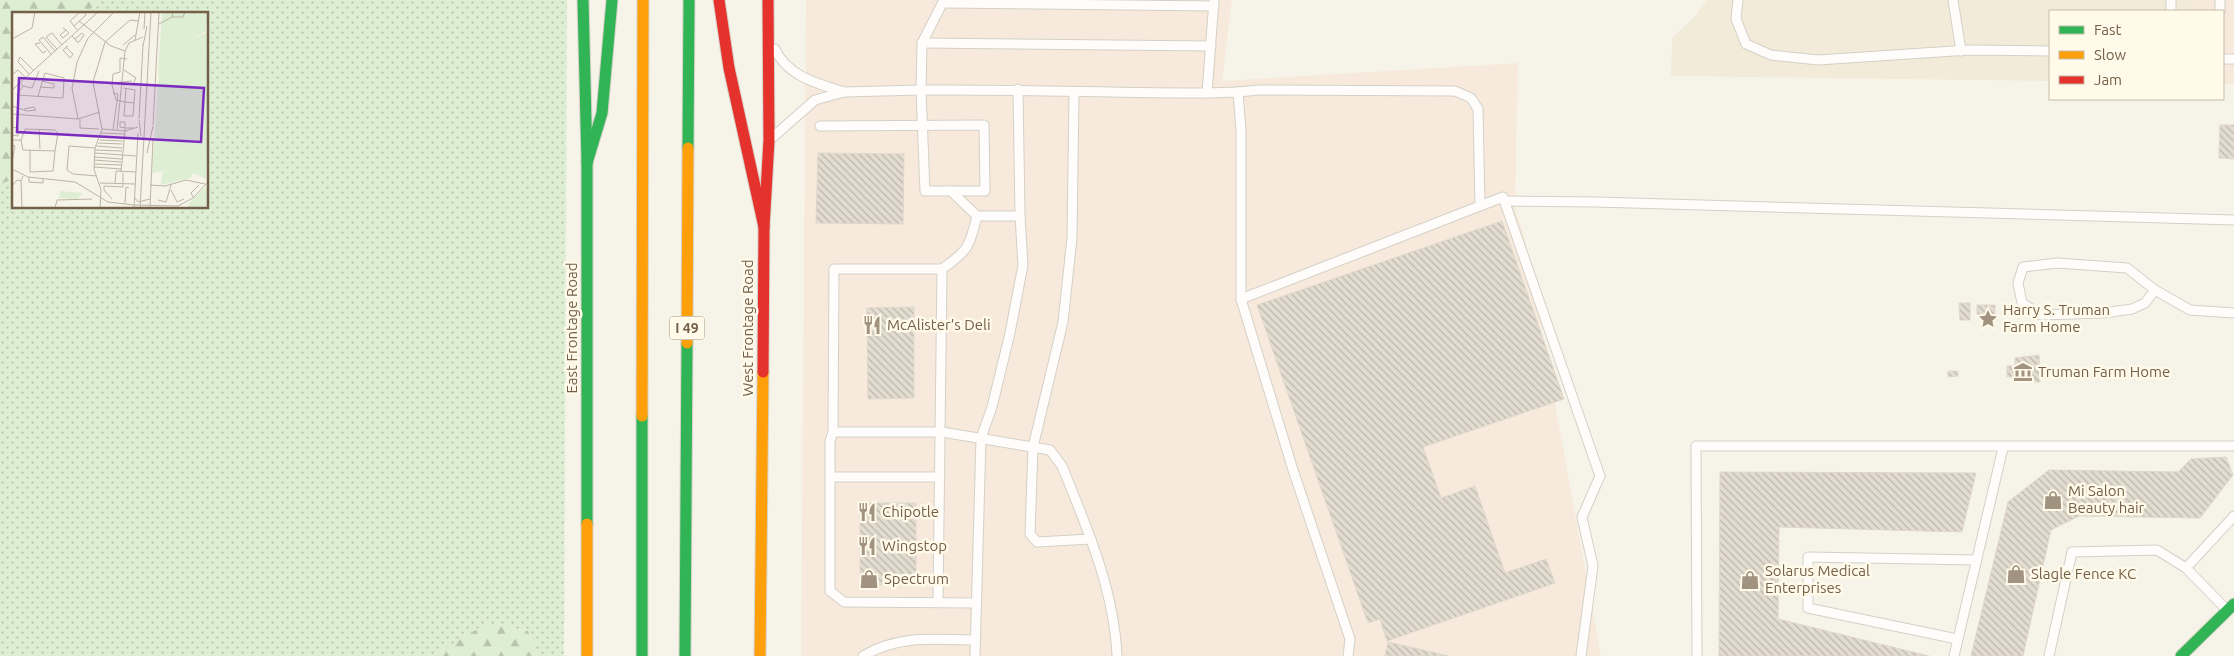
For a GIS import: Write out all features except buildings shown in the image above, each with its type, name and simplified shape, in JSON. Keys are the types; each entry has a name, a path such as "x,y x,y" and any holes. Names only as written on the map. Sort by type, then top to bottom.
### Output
{"main road":[{"name":"East Frontage Road","path":"583,0 587,163 587,656"},
{"path":"587,163 602,114 612,0"},
{"path":"642,656 643,0"},
{"name":"I 49","path":"685,656 689,0"},
{"path":"719,0 729,68 764,227"},
{"name":"West Frontage Road","path":"760,656 764,227 769,140 768,0"},
{"path":"2181,656 2231,607"}],"lane":[{"path":"1738,0 1736,19 1746,44 1771,55 1818,60 1961,51 2049,51"},
{"path":"1953,0 1961,51"},
{"path":"820,126 922,124 984,125 985,191 925,191 922,124 921,90 922,43 943,1 1214,3 1207,93"},
{"path":"768,31 778,56 797,74 844,92"},
{"path":"922,43 1211,46"},
{"path":"769,140 815,100 844,92 1018,89 1074,93 1207,93 1259,90 1455,91 1471,98 1478,109 1480,206"},
{"path":"975,656 981,438 992,406 1010,334 1023,266 1020,216 1018,89"},
{"path":"1238,92 1241,131 1241,300 1292,470 1350,639 1348,656"},
{"path":"1074,93 1072,238 1062,322 1033,447 1030,534 1037,542 1091,539"},
{"path":"951,191 977,216 1020,216"},
{"path":"1241,300 1503,197 1600,476 1582,517 1593,566 1581,656"},
{"path":"1505,201 2234,220"},
{"path":"976,602 844,602 830,591 830,441 833,432 834,269 942,269 963,254 971,243 977,216"},
{"path":"2156,290 2145,303 2132,309 2103,314 2041,315 2022,304 2018,283 2023,267 2058,263 2127,268 2156,290 2190,310 2234,313"},
{"path":"938,602 942,432 942,269"},
{"path":"833,432 942,432 1050,450 1062,466 1106,581 1115,628 1117,656"},
{"path":"1697,656 1696,446 2003,448 2234,446"},
{"path":"1954,656 2003,448"},
{"path":"831,477 940,477"},
{"path":"2186,568 2234,516"},
{"path":"2049,656 2072,552 2157,550 2186,568 2231,607"},
{"path":"1958,639 1808,608 1808,557 1976,560"},
{"path":"863,656 880,646 904,640 975,640"}],"shaded area":[{"path":"806,0 1232,0 1222,81 1518,63 1515,209 1525,239 1601,656 801,656"},
{"path":"1707,0 2192,0 2192,10 2049,10 2049,81 1671,76 1672,38 1694,17"},
{"path":"2192,0 2234,0 2234,84 2224,84 2224,10 2192,10"}],"green space":[{"path":"0,0 100,0 87,12 12,12 12,180 0,184"},
{"path":"100,0 567,0 564,656 539,656 528,631 487,623 433,656 0,656 0,184 12,180 12,209 209,209 209,12 87,12"},
{"path":"487,623 528,631 539,656 433,656"}],"traffic: fast":[{"path":"583,0 587,163 587,524"},
{"path":"587,163 602,113 612,0"},
{"path":"688,148 689,0"},
{"path":"685,656 687,343"},
{"path":"642,416 642,656"},
{"path":"2181,656 2234,604"}],"traffic: slow":[{"path":"642,416 643,0"},
{"path":"687,343 688,148"},
{"path":"760,656 763,372"},
{"path":"587,524 587,656"}],"traffic: jam":[{"path":"719,0 729,68 764,227"},
{"path":"763,372 764,227 769,140 768,0"}],"place":[{"name":"Harry S. Truman Farm Home","path":"1988,319"},
{"name":"McAlister's Deli","path":"872,325"},
{"name":"Truman Farm Home","path":"2023,372"},
{"name":"Mi Salon Beauty hair","path":"2053,500"},
{"name":"Chipotle","path":"867,512"},
{"name":"Wingstop","path":"867,546"},
{"name":"Slagle Fence KC","path":"2016,574"},
{"name":"Spectrum","path":"869,579"},
{"name":"Solarus Medical Enterprises","path":"1750,580"}]}
